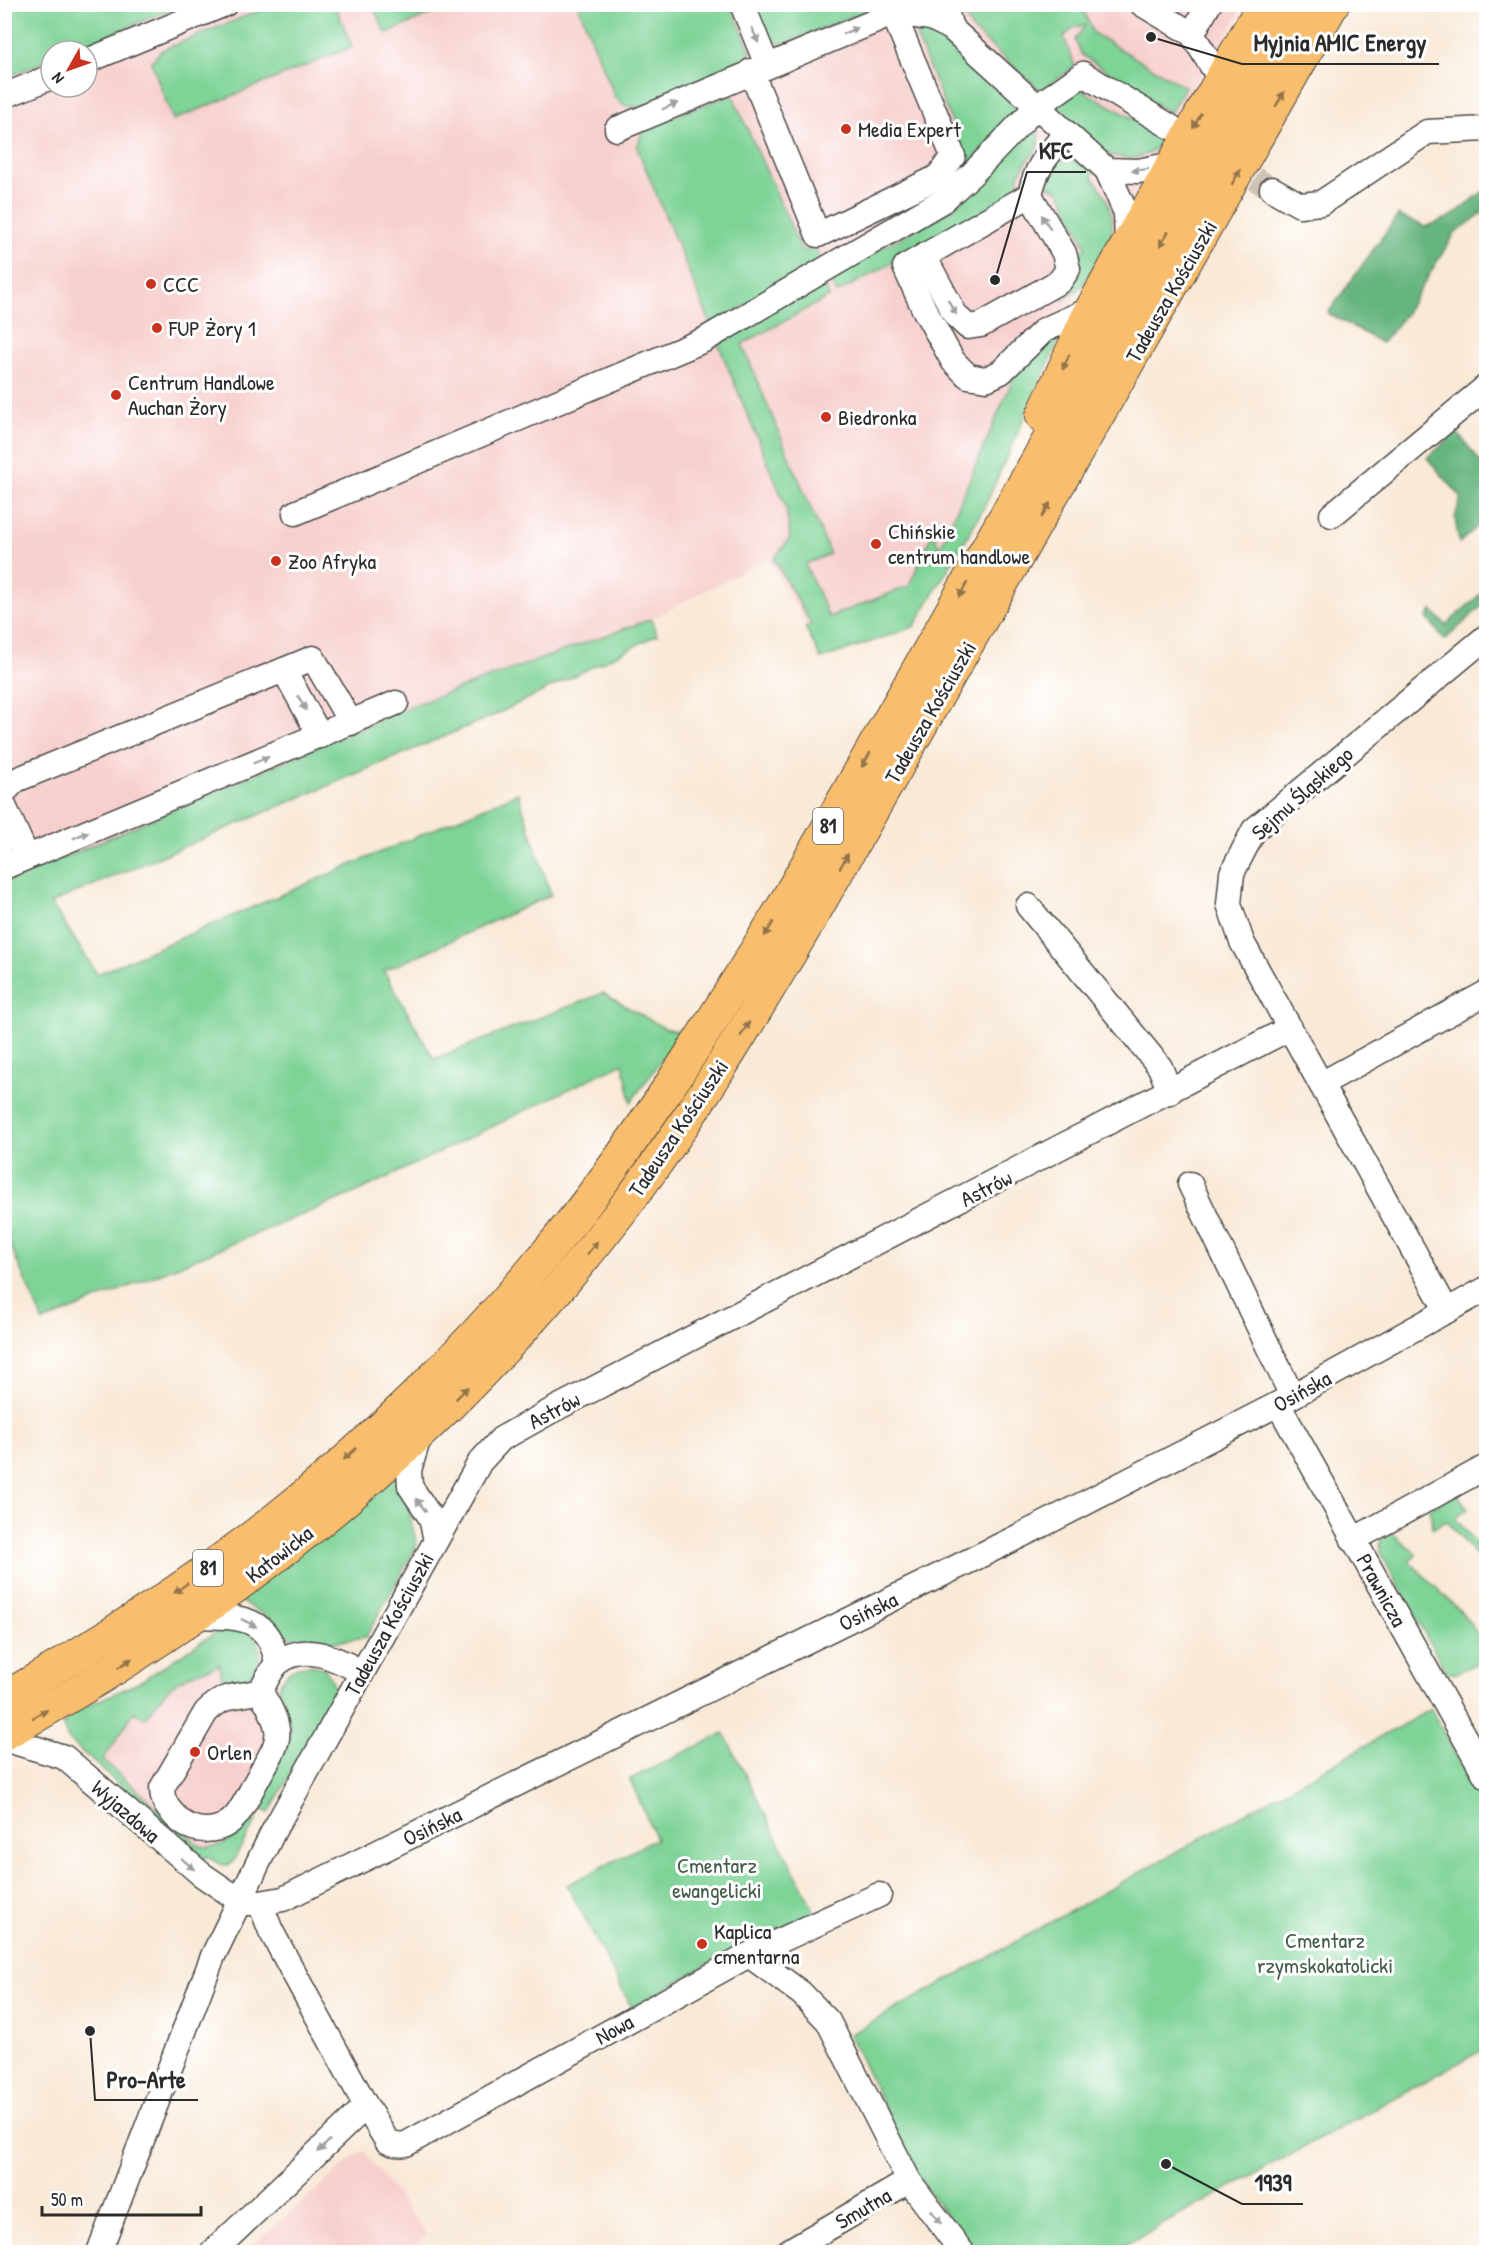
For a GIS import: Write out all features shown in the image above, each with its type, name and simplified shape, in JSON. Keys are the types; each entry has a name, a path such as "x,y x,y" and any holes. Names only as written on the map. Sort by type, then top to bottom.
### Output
{"main road":[{"path":"1004,519 1024,455 1091,309 1263,4"},
{"name":"Tadeusza Kościuszki","path":"393,1415 448,1363 544,1257 596,1192 660,1102 720,1009 783,906 1297,4"},
{"name":"Tadeusza Kościuszki","path":"420,1434 526,1325 592,1248 684,1125 733,1049 828,890 1333,4"},
{"name":"Katowicka","path":"4,1698 118,1630 185,1585 269,1523 393,1415"},
{"name":"Katowicka","path":"4,1734 75,1695 198,1616 289,1548 420,1434"}],"street":[{"path":"99,56 225,4"},
{"path":"742,4 759,68 818,235 938,177 953,156 904,9"},
{"path":"1142,4 1192,34 1220,79"},
{"path":"1192,34 1209,4"},
{"path":"617,129 904,9 931,18 950,16 1036,107 1107,170 1126,213 1127,246"},
{"path":"296,513 704,340 942,201 972,174 1036,107 1083,74 1171,127"},
{"path":"4,96 39,81"},
{"path":"1272,189 1300,205 1321,203 1427,132 1486,129"},
{"path":"924,256 956,316 968,327 981,325 1060,281 1068,269 1064,253 1030,195 1034,176 1045,158 1065,134"},
{"path":"1107,170 1138,171 1173,164"},
{"path":"1030,195 905,267 924,309 953,361 968,376 986,379 1000,372 1044,330 1091,309"},
{"path":"1332,515 1486,387"},
{"name":"Sejmu Śląskiego","path":"1290,1028 1242,942 1229,903 1232,873 1241,853 1254,830 1486,638"},
{"path":"4,792 16,780 312,658 351,723"},
{"path":"284,670 320,736"},
{"path":"4,867 396,703"},
{"path":"4,806 27,857"},
{"path":"1028,906 1160,1066 1170,1092"},
{"path":"1321,1084 1486,993"},
{"path":"1290,1028 1447,1311"},
{"name":"Astrów","path":"436,1540 480,1462 494,1445 510,1433 1290,1028"},
{"name":"Prawnicza","path":"1190,1184 1285,1400 1353,1540 1486,1776"},
{"name":"Osińska","path":"250,1902 283,1899 1044,1524 1285,1400 1486,1289"},
{"name":"Tadeusza Kościuszki","path":"98,2251 213,1956 250,1902 273,1832 436,1540 431,1518 417,1501 410,1486 410,1470 420,1434"},
{"path":"1353,1540 1486,1467"},
{"path":"198,1616 246,1619 256,1625 270,1641 277,1663"},
{"path":"260,1691 271,1710 278,1731 276,1746 235,1817 224,1826 208,1830 196,1830 183,1824 162,1800 162,1788 206,1712 217,1702 229,1696 260,1691 277,1663 293,1654 312,1652 324,1655 362,1672"},
{"name":"Wyjazdowa","path":"4,1739 64,1757 201,1875 250,1902"},
{"path":"879,1895 749,1955 801,1993 828,2021 909,2181 962,2253"},
{"name":"Nowa","path":"250,1902 271,1931 366,2106 387,2141 393,2144 406,2144 749,1955"},
{"path":"213,2253 366,2106"},
{"name":"Smutna","path":"786,2253 909,2181"}],"shaded area":[{"path":"182,5 1245,5 1180,112 1052,342 920,613 823,654 768,558 651,619 411,706 5,883 5,78 39,64 39,99 99,99 98,39"},
{"name":"Orlen","path":"261,1655 280,1691 291,1727 287,1745 236,1835 223,1845 213,1848 200,1846 103,1760 134,1712 146,1718 164,1692 176,1681 188,1674 221,1665 255,1669"},
{"path":"364,2151 427,2235 404,2252 245,2252 355,2156"}],"green space":[{"path":"5,4 182,4 98,39 39,39 39,64 5,78"},
{"path":"273,5 335,5 352,47 173,120 151,62 162,50"},
{"path":"372,5 454,5 386,33"},
{"path":"578,5 731,5 751,52 743,65 638,108 623,105 615,97"},
{"path":"752,5 881,5 783,44 766,35"},
{"path":"967,5 1081,5 1093,33 1185,87 1170,113 1082,55 1075,40 1085,25 1074,27 1064,37 1075,66 1041,91 972,29 965,17"},
{"path":"929,25 1020,106 963,172 964,152 912,26"},
{"path":"1080,89 1166,137 1150,153 1132,159 1109,155 1054,103"},
{"path":"732,94 802,251 814,246 822,262 711,325 637,148 642,132 651,125"},
{"path":"1033,120 1038,131 1037,148 1022,168 1018,188 1008,200 837,293 828,277 950,211 979,183"},
{"path":"1063,160 1078,162 1094,172 1092,177 1102,190 1109,205 1112,229 1109,241 1086,281 1062,300 1059,294 1076,278 1079,269 1078,255 1086,247 1060,191 1042,183 1052,165"},
{"path":"1486,189 1486,210 1454,234 1404,316 1382,343 1328,313 1398,215 1426,227 1452,216"},
{"path":"823,281 829,297 742,344 830,554 805,564 829,617 909,586 933,532 940,548 1014,377 1035,350 1044,342 1061,335 984,508 914,627 821,659 805,627 811,624 774,559 790,538 786,507 717,341"},
{"path":"1457,432 1486,469 1486,519 1459,543 1455,518 1461,497 1427,458"},
{"path":"1486,589 1486,602 1445,640 1427,618 1432,610 1446,625"},
{"path":"651,619 657,635 497,714 51,903 97,974 518,793 551,895 384,971 434,1059 603,993 664,1028 682,1032 631,1102 623,1063 357,1192 43,1322 5,1233 5,883 411,706"},
{"path":"399,1470 417,1545 366,1637 320,1644 290,1637 265,1615 238,1600"},
{"path":"1457,1493 1468,1509 1455,1518 1486,1555 1486,1567 1447,1521 1433,1528 1430,1508"},
{"path":"1389,1530 1416,1554 1409,1561 1463,1614 1486,1646 1485,1659 1454,1674 1445,1670 1380,1552 1380,1542"},
{"path":"224,1627 243,1628 256,1638 260,1652 252,1673 241,1680 222,1682 220,1665 176,1682 145,1718 134,1712 103,1760 200,1846 224,1844 234,1836 247,1815 256,1821 232,1863 225,1865 219,1864 208,1856 204,1860 69,1740 63,1727 70,1713 138,1683"},
{"path":"311,1665 324,1668 332,1680 336,1693 269,1813 253,1805 287,1745 291,1727 278,1687 291,1670"},
{"name":"Cmentarz rzymskokatolicki","path":"1431,1709 1486,1811 1486,2048 1112,2252 972,2252 918,2176 849,2035"},
{"name":"Cmentarz ewangelicki","path":"724,1733 816,1914 748,1941 632,2008 567,1885 656,1839 630,1779"}],"tunnel":[{"path":"1224,160 1272,189"}],"place":[{"name":"Myjnia AMIC Energy","path":"1151,37"},
{"name":"Media Expert","path":"846,129"},
{"name":"KFC","path":"995,280"},
{"name":"CCC","path":"151,284"},
{"name":"FUP Żory 1","path":"157,328"},
{"name":"Centrum Handlowe Auchan Żory","path":"116,395"},
{"name":"Biedronka","path":"826,417"},
{"name":"Chińskie centrum handlowe","path":"876,544"},
{"name":"Zoo Afryka","path":"276,561"},
{"name":"Orlen","path":"195,1752"},
{"name":"Kaplica cmentarna","path":"702,1944"},
{"name":"Pro-Arte","path":"90,2031"},
{"name":"1939","path":"1166,2164"}]}
